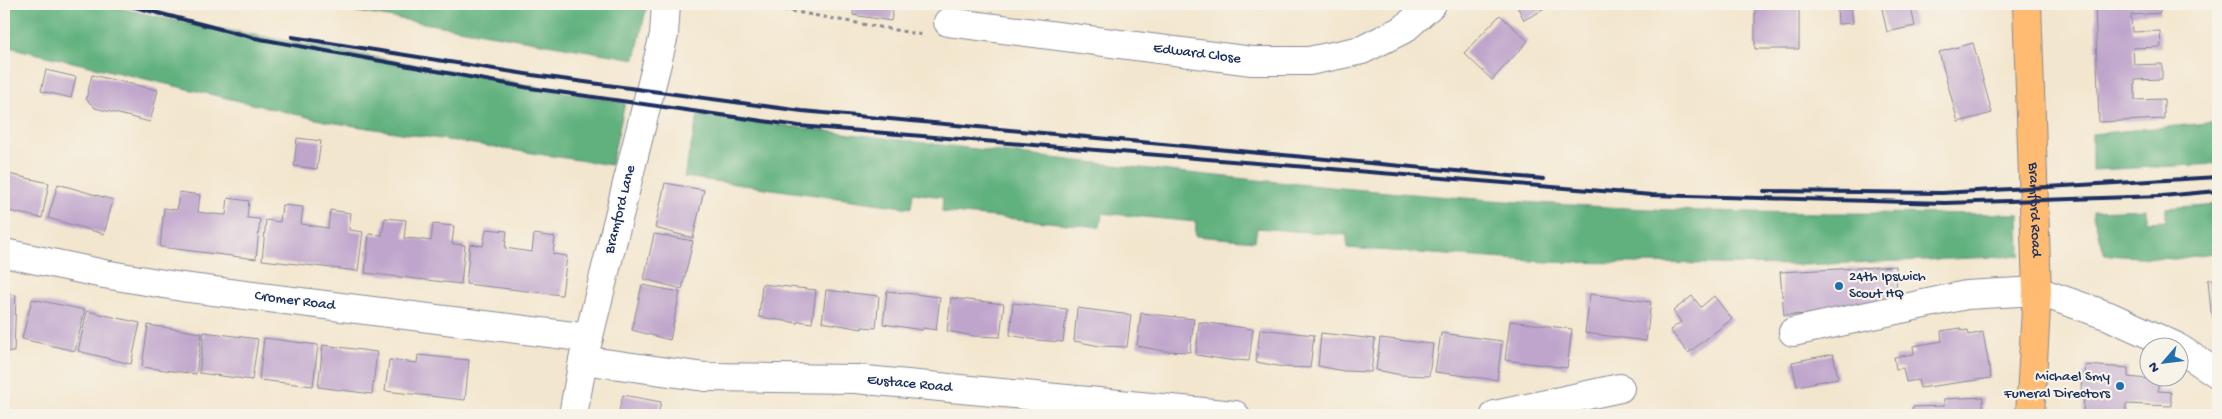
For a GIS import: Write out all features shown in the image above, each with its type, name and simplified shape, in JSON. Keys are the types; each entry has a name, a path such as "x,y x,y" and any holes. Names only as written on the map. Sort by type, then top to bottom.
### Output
{"main road":[{"name":"Bramford Road","path":"2027,4 2037,291 2030,415"}],"street":[{"name":"Bramford Lane","path":"573,415 586,349 664,35 666,4"},
{"name":"Edward Close","path":"948,22 1252,60 1309,61 1362,50 1404,29 1432,4"},
{"name":"Cromer Road","path":"4,252 104,274 586,349"},
{"path":"1793,332 1966,295 2037,291 2109,316 2153,336"},
{"name":"Eustace Road","path":"586,349 705,377 855,379 1054,406 1234,415"},
{"path":"2190,356 2218,374"},
{"path":"1495,415 1620,388"}],"path":[{"path":"752,4 925,35 948,22"}],"green space":[{"path":"4,4 101,4 183,22 625,103 611,165 329,122 4,46"},
{"path":"312,4 641,4 647,5 635,59"},
{"path":"698,115 1184,173 1428,195 1672,210 1802,213 2019,214 2020,256 1803,265 1548,262 1347,248 1347,235 1257,228 1255,241 1195,236 1196,222 1102,213 1100,227 942,212 943,197 913,193 911,208 684,177"},
{"path":"2218,122 2218,164 2092,170 2092,134"},
{"path":"2218,204 2218,252 2175,259 2105,255 2093,216 2093,211 2146,209 2146,222 2166,221 2166,208"}],"building":[{"path":"854,4 894,4 891,21 853,15"},
{"path":"1516,4 1554,4 1524,20"},
{"path":"1623,4 1799,4 1799,49 1755,49 1755,6 1623,7"},
{"path":"1837,4 1851,4 1853,23 1838,24"},
{"path":"1881,4 1910,4 1915,26 1887,32"},
{"path":"2095,4 2159,4 2160,13 2131,15 2132,32 2160,31 2161,47 2133,48 2134,65 2162,64 2162,79 2135,80 2135,100 2164,99 2164,119 2099,122"},
{"path":"1500,15 1528,41 1492,80 1464,53"},
{"path":"1973,43 1992,113 1958,122 1939,52"},
{"path":"46,70 76,77 71,98 41,91"},
{"path":"92,75 158,90 150,122 95,108 86,99"},
{"path":"297,138 321,141 317,169 294,166"},
{"path":"4,173 49,183 42,218 4,210"},
{"path":"665,183 704,190 693,238 655,228"},
{"path":"58,184 113,200 104,234 48,218"},
{"path":"179,192 200,195 198,212 212,214 226,215 228,198 249,201 247,218 260,219 256,259 160,247 164,208 177,210"},
{"path":"282,205 303,207 301,224 328,228 330,210 351,213 349,230 363,232 358,271 262,260 266,220 280,222"},
{"path":"385,218 406,220 404,238 431,241 433,224 454,226 452,244 465,245 461,284 365,273 369,234 382,235"},
{"path":"486,229 507,231 505,248 532,252 534,234 555,237 553,254 567,256 562,295 466,284 470,244 483,246"},
{"path":"654,234 693,241 682,289 644,279"},
{"name":"24th Ipswich Scout HQ","path":"1896,266 1897,301 1856,303 1857,313 1784,315 1780,272"},
{"path":"2218,279 2218,320 2211,312 2208,280"},
{"path":"762,284 816,290 812,323 798,321 798,323 759,317"},
{"path":"642,285 680,292 670,340 632,330"},
{"path":"826,290 879,296 876,328 862,327 862,329 822,322"},
{"path":"887,291 940,297 936,330 923,328 922,330 883,324"},
{"path":"4,294 16,295 14,352 4,351"},
{"path":"1590,294 1651,302 1646,341 1585,333"},
{"path":"1692,296 1701,307 1714,296 1732,319 1688,353 1670,330 1681,322 1673,311"},
{"path":"951,298 1004,304 1000,337 974,336 947,331"},
{"path":"32,299 85,310 75,351 22,339"},
{"path":"1013,303 1067,309 1063,342 1036,340 1010,335"},
{"path":"1077,308 1131,315 1127,347 1100,346 1074,341"},
{"path":"87,311 140,323 131,364 78,351"},
{"path":"1141,313 1194,319 1190,352 1164,351 1137,346"},
{"path":"1510,321 1572,329 1567,368 1505,360"},
{"path":"1199,322 1253,329 1249,361 1235,361 1196,355"},
{"path":"148,325 202,333 196,374 142,367"},
{"path":"1961,328 1961,331 1968,330 1969,335 1983,332 1991,378 1920,388 1918,380 1906,382 1903,368 1896,369 1894,357 1914,354 1913,346 1942,341 1941,331"},
{"path":"1260,329 1314,335 1310,368 1283,367 1256,362"},
{"path":"204,332 258,339 252,380 199,373"},
{"path":"1321,333 1375,339 1371,372 1344,371 1318,366"},
{"path":"1441,333 1502,341 1497,380 1435,372"},
{"path":"264,338 318,345 313,386 259,380"},
{"path":"1380,338 1433,344 1429,376 1402,375 1376,370"},
{"path":"323,345 377,352 372,394 318,387"},
{"path":"1833,354 1838,378 1797,386 1792,362"},
{"path":"418,355 469,360 465,400 385,391 389,360 417,363"},
{"name":"Michael Smy Funeral Directors","path":"2086,365 2128,368 2128,377 2140,378 2140,386 2158,386 2158,391 2171,392 2171,406 2126,404 2126,415 2083,415 2084,391 2081,391 2082,374 2085,374"},
{"path":"623,395 661,402 658,415 618,415"},
{"path":"1983,397 1983,415 1912,415 1912,407 1944,406 1944,399"}],"railway":[{"path":"123,4 255,38 530,88 799,126 1652,195 1945,203 2162,196 2218,191"},
{"path":"292,37 532,75 802,111 1544,179"},
{"path":"1764,191 1942,193 2218,177"}],"place":[{"name":"24th Ipswich Scout HQ","path":"1839,286"},
{"name":"Michael Smy Funeral Directors","path":"2120,386"}]}
